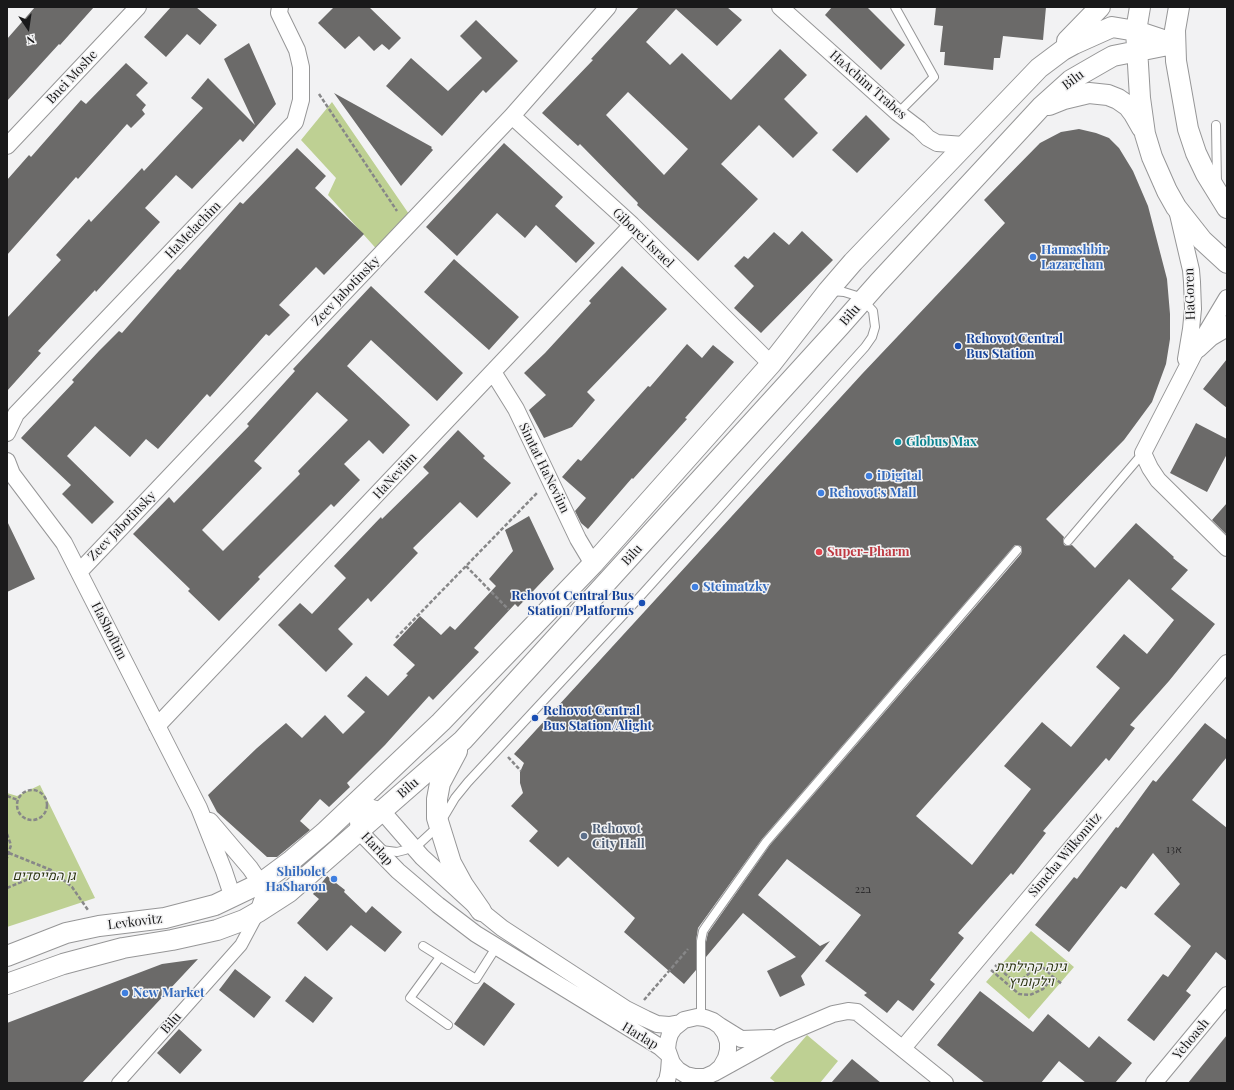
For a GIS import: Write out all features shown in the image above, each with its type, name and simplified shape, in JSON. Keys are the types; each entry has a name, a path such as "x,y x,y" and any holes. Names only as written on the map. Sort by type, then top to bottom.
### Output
{"street":[{"name":"Bnei Moshe","path":"7,146 138,7"},
{"name":"HaMelachim","path":"8,429 16,414 295,122 301,100 301,67 297,50 279,12 280,7"},
{"name":"Zeev Jabotinsky","path":"79,572 512,116 608,7"},
{"name":"HaAchim Trabes","path":"780,7 928,138 937,143 964,145"},
{"path":"1046,63 1100,7"},
{"path":"1140,7 1136,31 1140,98 1145,134"},
{"path":"1179,7 1175,30 1175,44 1177,71 1188,129 1196,153 1206,174 1224,199"},
{"name":"Bilu","path":"261,882 292,860 356,803 441,722 592,564 771,364 828,291 964,145 1046,63 1074,44 1112,27 1136,31 1175,44"},
{"name":"Bilu","path":"118,1083 240,945 258,912 289,892 463,740 863,300 1041,107 1084,71 1113,56 1175,44"},
{"path":"1041,107 1083,94 1108,95 1118,99 1128,106 1137,118 1145,134 1158,172 1176,207 1202,240 1227,263"},
{"name":"Giborei Israel","path":"512,116 632,225 771,364"},
{"name":"HaGoren","path":"1176,207 1187,251 1192,282 1193,309 1187,354 1179,381"},
{"name":"HaNeviim","path":"157,726 632,225"},
{"name":"HaGoren","path":"1143,453 1179,381 1227,298"},
{"path":"1197,348 1210,336 1227,326"},
{"name":"Simtat HaNeviim","path":"493,372 516,409 578,539 592,564"},
{"path":"1143,453 1158,480 1227,548"},
{"name":"HaShoftim","path":"7,461 12,474 64,543 79,572 199,808 223,866 231,892 231,898"},
{"name":"Simcha Wilkomitz","path":"903,1048 1227,663"},
{"path":"463,740 440,783 436,808 439,825 451,863 463,885 481,911"},
{"path":"356,803 382,811"},
{"name":"Harlap","path":"356,803 359,831 398,872 438,905 476,934 660,1048 669,1057"},
{"name":"HaShoftim","path":"199,808 261,882"},
{"name":"Harlap","path":"382,811 413,847 481,911 502,928 633,1012 657,1024 669,1025 680,1022"},
{"path":"258,912 263,898 263,887 261,882"},
{"name":"Levkovitz","path":"7,956 52,938 99,926 186,914 215,905 261,882"},
{"name":"Levkovitz","path":"7,984 63,964 123,948 177,939 217,930 244,920 258,912"},
{"name":"Yehoash","path":"1154,1083 1227,995"},
{"path":"669,1057 678,1070 686,1075 705,1077 781,1036 833,1014 848,1011 857,1012 945,1083"},
{"path":"665,1083 667,1081 669,1071 668,1041 670,1034 680,1022 688,1018 701,1017 713,1021 741,1039 767,1039 781,1036"},
{"path":"714,1073 726,1058 728,1050 728,1042 725,1033 720,1026"}],"lane":[{"path":"895,7 934,77 898,113"},
{"path":"1216,124 1224,199"},
{"path":"375,848 383,851 397,852 413,847 423,841 439,825 454,798 477,772 637,600 865,347 872,337 875,327 873,311 863,300 844,292 828,291"},
{"path":"1068,541 1143,453"},
{"path":"701,1017 701,941 704,930 766,842 1017,550"},
{"path":"423,946 476,979 497,946"},
{"path":"440,956 410,998 448,1025"}],"path":[{"path":"319,94 407,226"},
{"path":"396,638 550,480"},
{"path":"466,566 509,610"},
{"path":"512,752 508,757 522,771"},
{"path":"33,790 38,791 46,798 48,804 45,814 39,819 29,820 24,818 20,814 17,805 18,800 25,792 33,790"},
{"path":"7,796 18,800"},
{"path":"7,834 11,845 7,858"},
{"path":"9,853 51,870 72,888 99,926"},
{"path":"7,888 51,870"},
{"path":"633,1012 704,930"},
{"path":"980,956 1018,984 1033,970 1044,968 1062,984"},
{"path":"980,956 1019,994 1030,995 1043,989 1053,976"}],"green space":[{"path":"332,102 411,217 381,254 328,195 336,178 301,140"},
{"name":"גן המייסדים","path":"40,785 95,898 7,927 7,793 17,796"},
{"name":"גינה קהילתית וילקומיץ","path":"1031,931 1074,967 1029,1019 986,982"},
{"path":"807,1035 838,1061 820,1083 776,1083 770,1078"}],"building":[{"path":"35,7 94,7 7,101 7,39"},
{"path":"171,7 196,7 217,25 200,45 187,34 166,57 144,37"},
{"path":"334,7 369,7 401,38 389,50 382,44 374,51 359,36 345,49 318,23"},
{"path":"639,7 727,7 742,20 717,46 676,9 646,42 670,65 682,53 731,100 780,49 807,75 784,99 818,133 793,158 759,125 721,164 758,199 698,261 637,205 638,203 580,144 578,146 542,113 593,60 591,59","holes":["628,92 688,149 664,175 606,115"]},
{"path":"832,7 867,7 905,45 881,70 825,15"},
{"path":"936,7 1046,7 1043,40 1003,36 1000,58 994,58 993,70 944,65 945,52 940,52 943,26 934,25"},
{"path":"476,20 518,61 486,93 483,90 442,136 386,86 411,58 448,91 482,58 460,36"},
{"path":"249,43 276,104 243,142 240,139 192,189 176,175 145,208 160,222 96,292 95,290 38,351 41,353 7,391 7,318 61,260 56,255 89,219 91,222 142,168 144,171 203,108 191,98 208,78 255,125 224,59"},
{"path":"126,63 148,83 136,95 146,105 142,110 145,114 131,128 127,124 78,179 76,177 7,255 7,180 29,155 31,157 81,100 86,104"},
{"path":"334,93 432,147 431,148 433,150 401,186"},
{"path":"866,115 890,139 857,173 832,150"},
{"path":"1079,129 1109,138 1119,148 1133,171 1148,206 1167,279 1170,314 1170,339 1166,364 1152,402 1124,440 1046,519 1064,537 1064,545 1072,545 1095,568 1136,523 1188,570 1171,589 1215,624 1169,681 1130,725 1135,728 1109,761 1106,758 1043,831 1046,833 1013,875 1011,873 958,933 964,938 930,980 935,984 913,1011 898,1000 887,1013 864,995 867,993 825,961 861,915 787,859 758,895 820,946 830,941 801,976 805,985 780,997 767,971 796,957 743,913 706,957 706,942 708,933 770,845 1021,554 1021,546 1015,545 762,839 698,928 696,941 696,970 684,984 624,932 635,918 568,857 558,867 529,841 538,831 511,806 523,793 520,783 520,772 524,763 514,754 862,374 1005,223 984,200 1040,143 1061,132","holes":["1129,579 1174,620 1147,654 1124,634 1096,667 1120,688 1071,747 1042,722 1004,766 1031,789 972,865 916,816"]},
{"path":"504,143 563,197 555,206 595,243 576,263 536,225 525,238 497,213 457,256 426,227"},
{"path":"297,148 326,176 315,188 364,234 324,275 316,267 279,305 290,315 269,336 266,334 210,397 207,394 158,449 146,439 130,457 95,426 67,456 114,502 92,524 62,494 71,485 21,438 74,382 72,380 99,351 119,331 122,333 178,269 180,270 240,202 243,204"},
{"path":"802,231 833,260 761,333 734,308 754,286 734,266 744,256 748,259 774,232 789,245"},
{"path":"454,259 519,317 489,350 424,292"},
{"path":"622,266 667,309 587,392 595,400 572,427 544,438 529,410 546,395 524,373 545,353 591,303 589,301"},
{"path":"371,286 463,373 437,401 371,340 347,366 410,425 383,454 369,440 344,464 360,480 334,507 331,504 258,577 260,579 219,621 188,591 190,589 133,534 169,497 174,503 249,426 247,424 295,371 293,369","holes":["317,392 348,420 298,471 300,474 223,551 202,530 262,468 254,461"]},
{"path":"687,344 702,358 713,345 734,362 685,418 687,419 633,479 632,478 588,529 581,523 575,511 586,498 562,477 578,459 581,461 648,386 650,387"},
{"path":"1227,359 1227,408 1203,389"},
{"path":"1196,423 1227,439 1227,454 1207,492 1170,473"},
{"path":"458,430 485,456 483,458 511,483 477,518 460,502 413,548 418,553 371,602 368,598 338,629 353,644 326,672 278,625 300,603 312,614 346,578 334,566 381,517 382,519 429,473 423,467"},
{"path":"1227,503 1227,535 1212,520"},
{"path":"529,516 554,569 518,607 515,604 474,648 479,652 433,700 429,696 385,745 347,783 350,787 329,807 320,799 300,821 310,830 277,857 267,857 217,812 208,795 257,748 286,723 302,738 325,715 343,734 365,712 347,696 366,676 388,696 408,675 406,674 415,665 393,645 420,616 441,635 450,626 455,630 496,586 489,579 513,551 505,530"},
{"path":"7,521 35,579 7,592"},
{"path":"1205,723 1227,740 1227,757 1192,800 1227,828 1227,961 1216,952 1186,991 1191,995 1154,1041 1127,1020 1163,974 1168,977 1191,946 1154,914 1180,884 1153,853 1126,889 1121,886 1069,952 1035,925 1074,877 1077,879 1116,827 1118,828 1153,780 1156,782"},
{"path":"327,876 345,890 344,892 366,913 372,906 402,932 385,952 351,925 327,951 297,923 319,899 313,894"},
{"name":"New Market","path":"198,959 82,1083 7,1083 7,1023 162,964"},
{"path":"235,969 271,997 254,1018 219,990"},
{"path":"305,976 333,998 313,1023 285,1001"},
{"path":"484,982 515,1004 484,1046 454,1024"},
{"path":"980,991 1033,1032 1048,1014 1089,1048 1099,1036 1132,1063 1115,1083 1086,1083 1059,1061 1041,1083 985,1083 937,1045"},
{"path":"179,1029 202,1050 180,1074 157,1053"},
{"path":"1227,1035 1227,1083 1188,1083"},
{"path":"852,1059 881,1083 831,1083"}],"place":[{"name":"Hamashbir Lazarchan","path":"1033,257"},
{"name":"Rehovot Central Bus Station","path":"958,346"},
{"name":"Globus Max","path":"898,442"},
{"name":"iDigital","path":"869,476"},
{"name":"Rehovot's Mall","path":"821,493"},
{"name":"Super-Pharm","path":"819,552"},
{"name":"Steimatzky","path":"695,587"},
{"name":"Rehovot Central Bus Station/Platforms","path":"642,603"},
{"name":"Rehovot Central Bus Station/Alight","path":"535,718"},
{"name":"Rehovot City Hall","path":"584,836"},
{"name":"Shibolet HaSharon","path":"334,879"},
{"name":"New Market","path":"125,993"}]}
